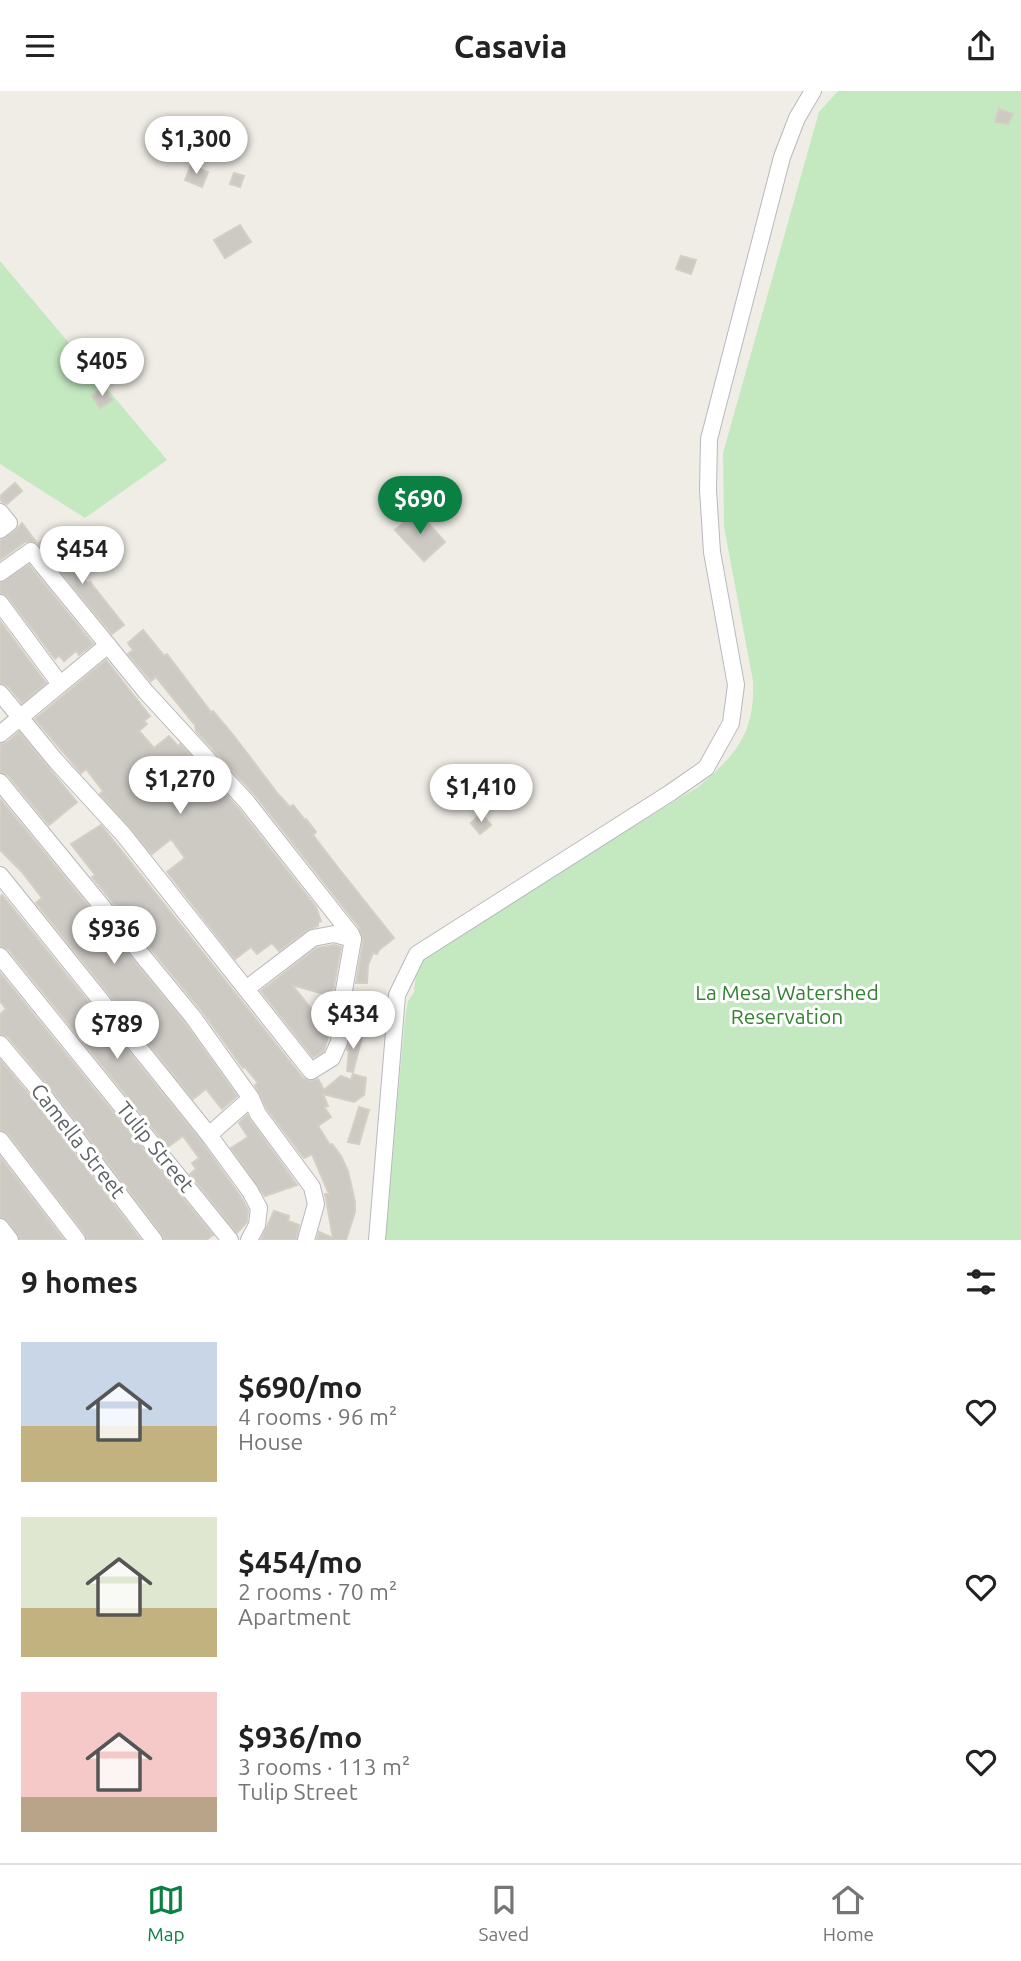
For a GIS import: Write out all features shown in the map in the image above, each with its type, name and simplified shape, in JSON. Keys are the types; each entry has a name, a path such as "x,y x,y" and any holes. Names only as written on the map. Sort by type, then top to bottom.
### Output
{"street":[{"path":"377,1240 397,995 417,954 706,768 732,723 736,685 712,552 708,490 709,439 782,157 797,118 813,91"},
{"path":"0,512 9,523 0,530"},
{"path":"0,573 31,551 146,692 254,811 308,883 344,924 353,939 339,1042 332,1058 310,1071 123,834 56,761 0,693"},
{"path":"0,603 60,684"},
{"path":"0,734 108,645"},
{"path":"0,782 193,1017 251,1098 258,1114 312,1187 316,1204 306,1240"},
{"path":"3,883 209,1135 250,1191 259,1208 257,1225 249,1240"},
{"path":"246,989 313,938 334,935 353,939"},
{"name":"Tulip Street","path":"0,956 230,1240"},
{"name":"Camella Street","path":"0,1044 44,1096 154,1240"},
{"path":"209,1135 251,1098"},
{"path":"0,1140 78,1240"},
{"path":"0,1227 10,1240"}],"green space":[{"name":"La Mesa Watershed Reservation","path":"838,91 1021,91 1021,1240 385,1240 405,1018 408,1001 414,992 418,956 698,787 733,753 746,729 751,715 753,681 724,527 723,453 819,112"},
{"path":"0,261 167,460 85,518 0,464"}],"building":[{"path":"999,109 1013,114 1008,124 995,122"},
{"path":"191,165 208,172 202,187 185,180"},
{"path":"234,173 244,176 240,187 230,184"},
{"path":"240,225 251,242 225,258 214,240"},
{"path":"681,256 696,260 691,274 676,269"},
{"path":"103,388 112,400 100,408 92,396"},
{"path":"15,483 22,491 7,504 2,502 0,496"},
{"path":"417,511 445,542 424,561 395,530"},
{"path":"22,523 36,542 25,542 0,560 0,541"},
{"path":"49,535 124,625 112,634 38,544"},
{"path":"29,565 93,644 79,655 76,651 64,661 59,655 55,659 8,597 0,593 0,583"},
{"path":"0,621 46,683 22,703 8,686 0,683"},
{"path":"143,630 164,656 167,654 278,794 306,819 316,832 313,835 394,938 377,954 373,953 368,965 367,983 356,983 363,941 359,927 254,794 196,731 195,725 156,677 151,681 128,654 133,650 128,643"},
{"path":"106,660 150,716 144,721 147,724 139,731 154,748 169,736 178,746 180,744 238,808 316,907 321,921 318,926 307,930 279,951 272,943 257,954 251,947 235,959 167,872 185,858 171,839 152,854 100,794 103,791 86,769 81,773 35,719"},
{"path":"19,732 77,802 49,825 8,775 0,772 0,744"},
{"path":"0,799 185,1023 237,1096 222,1109 206,1089 193,1099 36,903 42,898 0,850"},
{"path":"481,814 491,825 480,834 471,823"},
{"path":"101,825 303,1078 311,1081 318,1079 324,1090 341,1076 351,1080 353,1074 366,1078 364,1095 354,1102 323,1094 328,1106 324,1107 331,1117 318,1126 341,1156 348,1171 355,1212 346,1240 317,1240 319,1232 333,1238 325,1194 329,1194 312,1154 304,1158 267,1109 255,1085 258,1083 245,1067 243,1068 201,1010 92,877 95,875 71,844"},
{"path":"2,895 201,1141 241,1197 248,1210 247,1222 237,1233 190,1174 196,1169 192,1163 199,1158 183,1136 168,1147 8,949 0,946"},
{"path":"334,945 341,947 333,992 327,995 292,985 321,1018 319,1028 329,1032 324,1051 313,1057 261,991 317,948"},
{"path":"0,973 213,1235 206,1240 164,1240 52,1090 8,1037 0,1034 0,1014 6,1009 0,1001"},
{"path":"351,1034 362,1037 353,1072 347,1071 347,1050"},
{"path":"0,1060 141,1240 87,1240 8,1134 0,1130"},
{"path":"359,1107 369,1110 359,1144 348,1142"},
{"path":"247,1115 297,1185 265,1196 231,1148 248,1137 239,1123"},
{"path":"0,1157 64,1240 20,1240 8,1221 0,1217"},
{"path":"274,1211 289,1216 288,1221 299,1225 296,1240 261,1240"}]}
